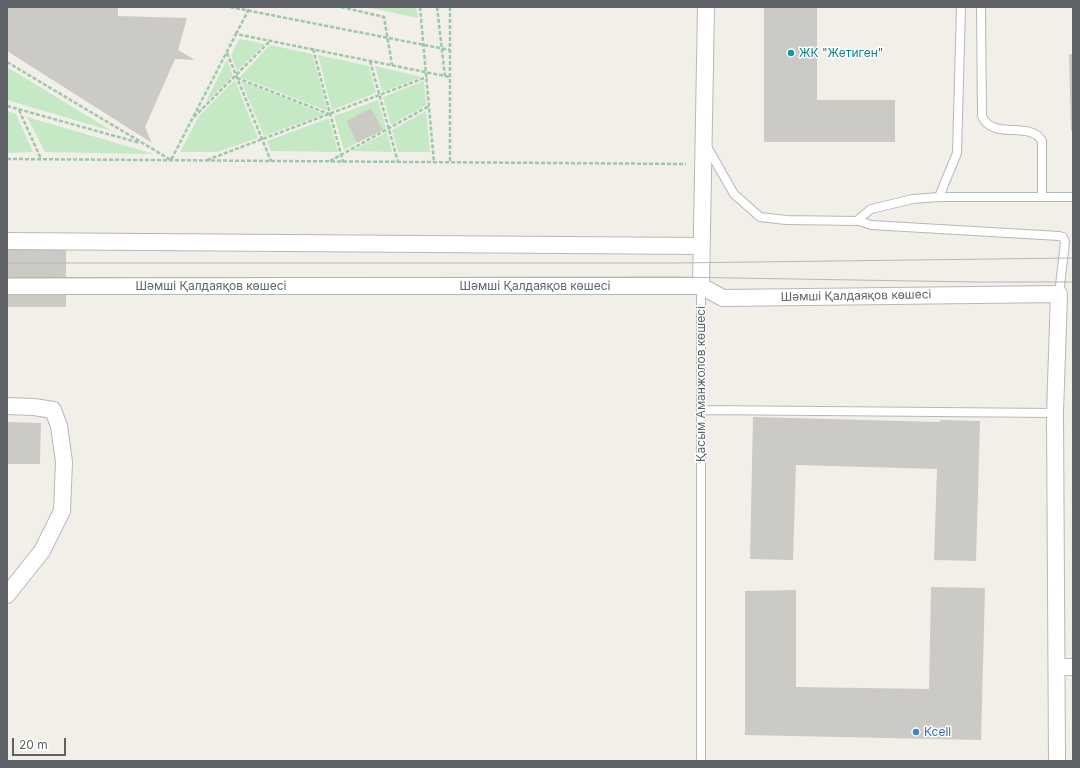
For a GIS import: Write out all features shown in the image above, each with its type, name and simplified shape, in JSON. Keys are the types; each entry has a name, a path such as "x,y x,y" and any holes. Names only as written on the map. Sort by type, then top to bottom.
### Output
{"street":[{"name":"Қасым Аманжолов көшесі","path":"700,286 706,7"},
{"path":"7,241 701,246"},
{"name":"Шәмші Қалдаяқов көшесі","path":"7,286 700,286 723,298 1059,294"},
{"path":"1057,761 1055,413 1059,294"},
{"path":"7,406 34,407 53,410 59,426 64,462 62,511 42,551 7,595"},
{"path":"1057,667 1073,667"}],"lane":[{"path":"940,197 957,153 961,7"},
{"path":"981,7 982,116 986,123 992,126 1006,130 1034,133 1040,137 1042,141 1042,197"},
{"path":"704,141 734,194 760,217 786,220 859,221 871,225 1063,237 1065,242 1059,294"},
{"path":"859,221 860,218 871,209 913,199 940,197 1073,197"},
{"name":"Қасым Аманжолов көшесі","path":"700,286 701,761"},
{"path":"701,410 1055,413"}],"path":[{"path":"230,7 450,50"},
{"path":"171,160 250,7"},
{"path":"341,7 384,16 392,65"},
{"path":"420,7 434,163"},
{"path":"437,7 445,76"},
{"path":"450,7 450,163"},
{"path":"236,34 450,77"},
{"path":"192,119 271,41"},
{"path":"313,49 343,162"},
{"path":"226,53 271,161"},
{"path":"370,61 398,162"},
{"path":"7,62 171,160"},
{"path":"236,77 330,114"},
{"path":"205,161 427,77"},
{"path":"7,106 144,145"},
{"path":"329,162 429,106"},
{"path":"19,109 41,159"},
{"path":"7,159 703,164"}],"green space":[{"path":"366,7 416,7 418,18"},
{"path":"239,39 265,44 237,71 231,55"},
{"path":"270,45 312,54 328,111 240,77"},
{"path":"318,55 369,66 376,93 332,110"},
{"path":"227,60 233,76 205,103"},
{"path":"375,66 422,77 382,92"},
{"path":"7,67 112,131 7,100"},
{"path":"235,80 258,138 217,152 180,152 199,116"},
{"path":"241,81 324,114 264,136"},
{"path":"424,81 426,105 391,125 383,97"},
{"path":"378,100 386,128 383,130 371,108 346,121 357,143 344,150 334,116"},
{"path":"7,111 16,114 33,152 7,153"},
{"path":"426,111 430,152 398,152 392,130"},
{"path":"27,117 154,154 45,152"},
{"path":"329,118 338,152 271,151 267,141"},
{"path":"387,132 392,152 352,151"}],"building":[{"path":"7,7 118,7 118,16 187,18 178,50 195,60 175,59 145,127 152,143 7,51"},
{"name":"ЖК \"Жетиген\"","path":"764,7 817,7 817,100 895,100 895,142 764,142"},
{"path":"1069,54 1073,54 1073,131 1071,131"},
{"path":"371,108 383,130 357,143 346,121"},
{"path":"7,236 66,236 66,307 7,307"},
{"path":"753,417 940,422 940,420 980,421 976,561 934,560 937,469 796,465 793,560 750,559"},
{"path":"7,422 41,423 40,464 7,464"},
{"path":"931,587 985,588 981,740 745,735 745,591 796,590 796,687 929,689"}],"tram line":[{"path":"7,263 674,263 1073,258"},
{"path":"7,278 675,277 975,282 1073,282"}],"place":[{"name":"ЖК \"Жетиген\"","path":"791,53"},
{"name":"Kcell","path":"916,732"}]}
